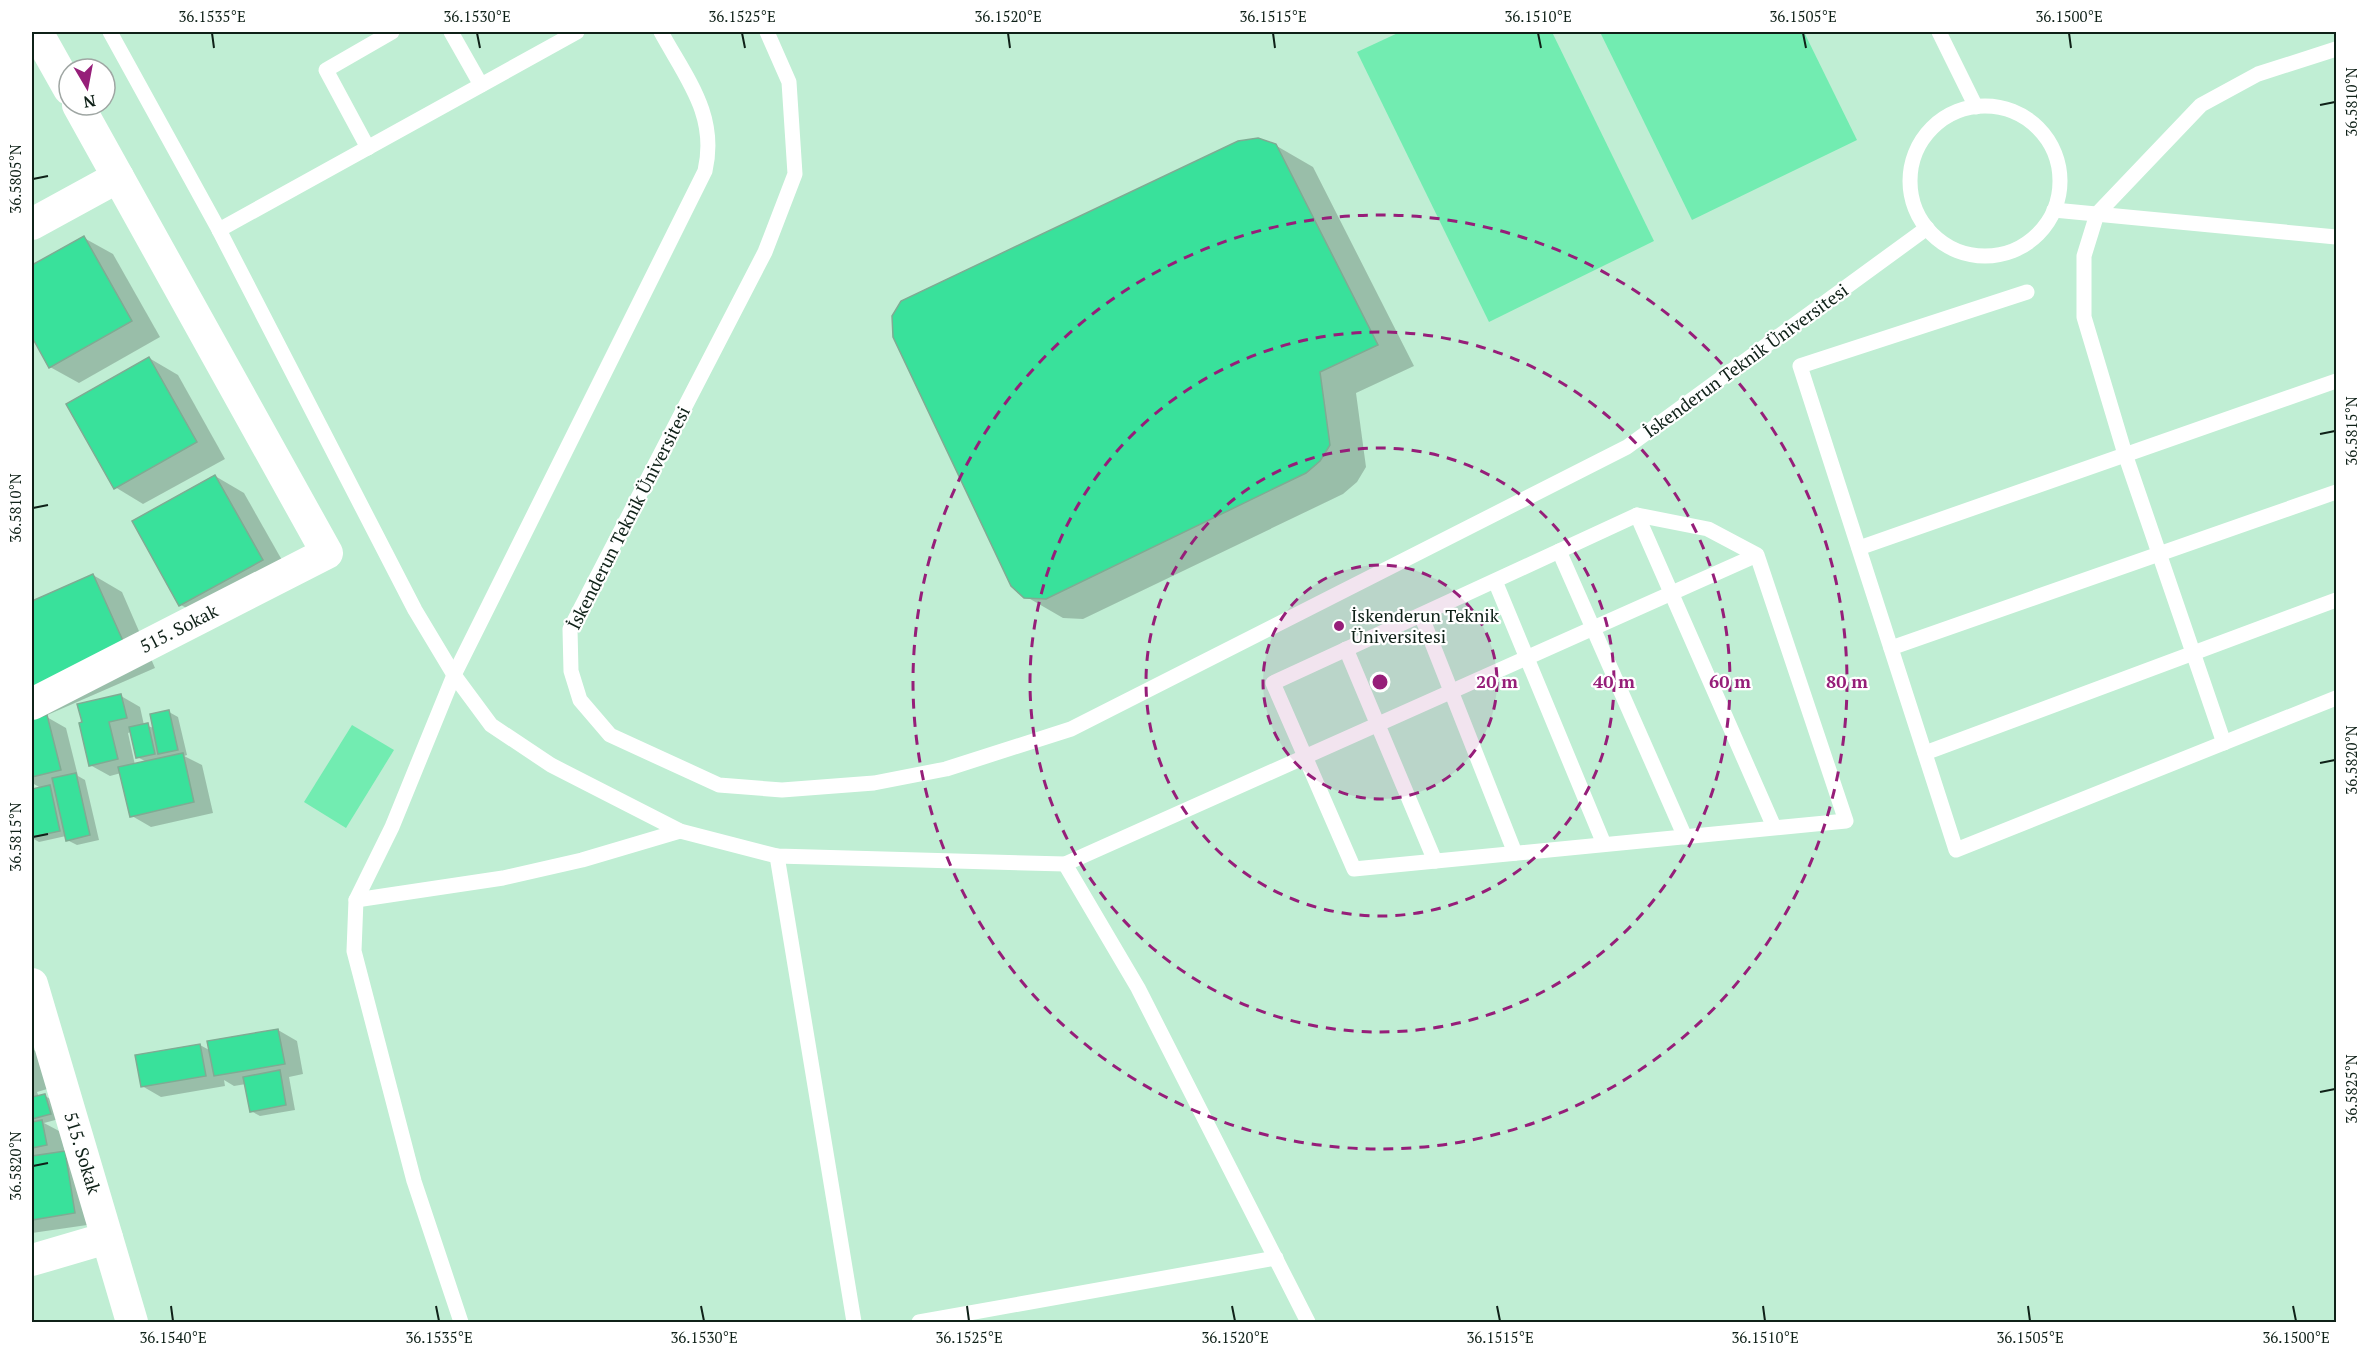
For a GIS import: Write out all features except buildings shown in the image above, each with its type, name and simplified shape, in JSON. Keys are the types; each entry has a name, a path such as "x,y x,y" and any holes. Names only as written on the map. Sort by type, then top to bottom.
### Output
{"street":[{"path":"37,32 57,68"},
{"path":"32,224 118,177 85,117"},
{"name":"515. Sokak","path":"32,704 327,554 118,177"},
{"name":"515. Sokak","path":"32,984 36,1015 132,1323"},
{"path":"32,1260 107,1238"}],"lane":[{"path":"110,32 219,230 415,610 454,675 491,725 551,765 680,831 777,856 1065,864 1757,555"},
{"path":"368,148 326,70 392,32"},
{"path":"452,32 481,85"},
{"path":"219,230 577,32"},
{"path":"461,1323 414,1181 354,951 357,900 392,827 454,675 705,171 709,154 709,132 703,110 661,32"},
{"name":"İskenderun Teknik Üniversitesi","path":"766,32 789,82 795,174 765,252 570,629 571,671 580,700 610,735 719,785 782,790 874,783 946,769 1071,729 1627,447 1927,228"},
{"path":"1939,32 1976,107"},
{"path":"2224,743 2125,454 2084,317 2084,256 2097,214 2201,105 2258,74 2337,49"},
{"path":"1976,107 2001,108 2024,117 2043,133 2055,153 2061,177 2058,202 2047,225 2030,242 2008,253 1983,256 1959,251 1937,239 1921,220 1911,197 1910,172 1917,149 1932,129 1952,114 1976,107"},
{"path":"2054,210 2337,237"},
{"path":"2027,292 1800,366 1956,850 2337,698"},
{"path":"1859,548 2337,381"},
{"path":"1891,648 2337,492"},
{"path":"1637,515 1774,827"},
{"path":"1637,515 1708,529 1757,555 1846,821 1354,869 1273,683 1637,515"},
{"path":"1559,551 1684,837"},
{"path":"1495,581 1604,844"},
{"path":"1924,753 2337,600"},
{"path":"1420,615 1515,853"},
{"path":"1346,650 1435,861"},
{"path":"357,900 503,878 582,860 680,831"},
{"path":"777,856 854,1323"},
{"path":"1065,864 1138,988 1308,1323"},
{"path":"919,1323 1275,1258"}],"green space":[{"path":"1400,32 1552,32 1654,241 1489,322 1357,52"},
{"path":"1600,32 1804,32 1857,140 1692,220"},
{"path":"352,725 394,750 346,828 304,802"}],"place":[{"name":"İskenderun Teknik Üniversitesi","path":"1339,626"}]}
